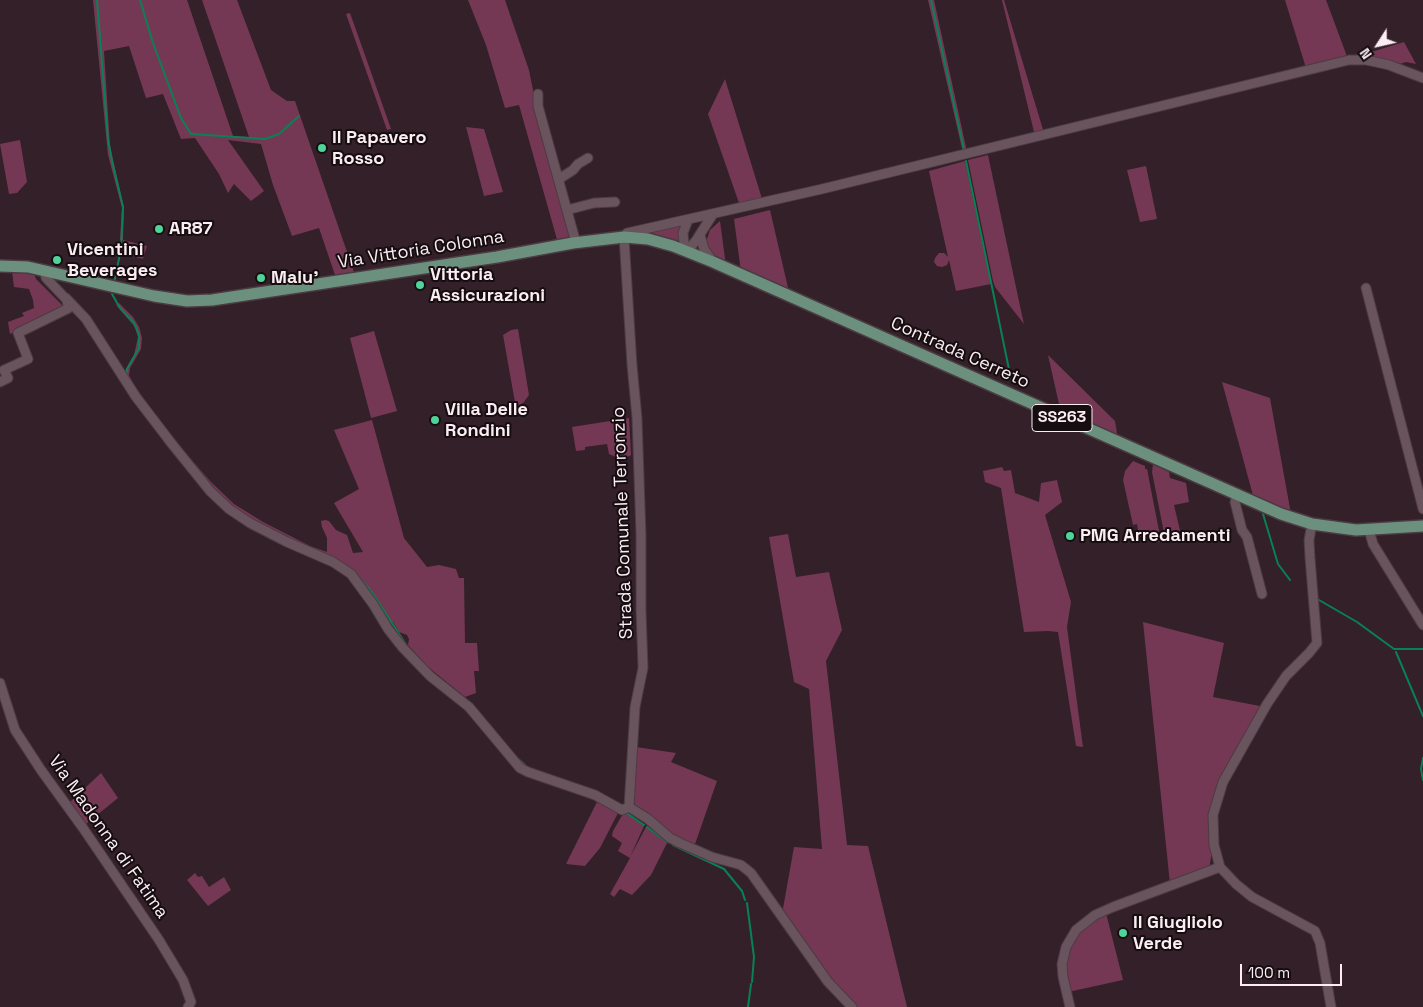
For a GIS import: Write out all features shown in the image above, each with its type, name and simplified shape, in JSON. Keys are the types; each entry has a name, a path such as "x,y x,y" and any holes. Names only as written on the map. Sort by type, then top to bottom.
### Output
{"main road":[{"name":"Via Vittoria Colonna","path":"0,265 28,266 154,296 187,301 212,300 624,237 648,239 713,262"},
{"name":"Contrada Cerreto","path":"713,262 1281,514 1312,524 1369,530 1423,526"}],"street":[{"path":"624,237 627,233 1088,125 1349,60 1366,60 1389,65 1423,78"},
{"path":"538,94 538,106 576,243"},
{"path":"559,179 588,158"},
{"path":"567,210 594,203 614,202"},
{"path":"687,252 713,214"},
{"path":"687,252 683,233 688,220"},
{"path":"700,235 706,252 713,262"},
{"name":"Strada Comunale Terronzio","path":"624,237 637,418 643,668 636,706 629,807"},
{"path":"44,270 46,278 86,319 136,397 210,491 230,509 250,523 333,562 351,574 403,648 430,676 469,708 520,768 595,795 622,810 629,807 680,843 712,857 741,865 751,873 828,982 852,1007"},
{"path":"1366,288 1423,510"},
{"path":"0,382 8,378 4,370 28,359 18,333 69,308 66,299"},
{"path":"1237,494 1235,502 1242,530 1247,538 1262,594"},
{"path":"1312,524 1309,540 1317,643 1286,676 1267,704 1223,782 1213,815 1214,845 1220,867 1236,884 1252,897 1315,931 1320,943 1331,1007"},
{"path":"1369,530 1373,544 1423,624"},
{"name":"Via Madonna di Fatima","path":"0,683 15,730 159,940 182,980 191,1002 188,1007"},
{"path":"1070,1007 1063,976 1063,956 1070,938 1080,926 1095,915 1121,903 1220,867"}],"shaded area":[{"path":"93,0 187,0 233,136 249,137 202,0 237,0 271,90 287,101 295,101 355,275 336,278 319,228 292,236 273,185 261,144 228,140 264,191 251,201 234,184 228,193 219,174 195,138 181,139 163,94 146,98 129,46 104,51 110,146 124,208 123,240 120,240 122,208 108,155"},
{"path":"468,0 505,0 529,70 535,100 573,240 558,243 519,105 505,108 486,45"},
{"path":"928,0 934,0 967,152 963,153"},
{"path":"1002,0 1004,0 1044,133 1035,136"},
{"path":"1285,0 1326,0 1348,59 1404,42 1416,64 1406,62 1397,65 1379,59 1306,68"},
{"path":"350,13 391,129 387,130 346,14"},
{"path":"725,79 763,202 740,206 708,114"},
{"path":"466,127 484,129 503,192 484,196"},
{"path":"20,140 27,182 17,193 9,194 0,144"},
{"path":"988,155 1024,324 995,287 993,281 968,160"},
{"path":"965,161 991,284 956,291 949,260 947,265 942,267 937,266 934,262 939,253 944,253 948,257 929,171"},
{"path":"1146,166 1157,219 1140,222 1127,170"},
{"path":"770,210 789,292 741,272 734,219"},
{"path":"720,221 726,266 710,255 706,242 710,230"},
{"path":"682,225 682,244 646,234"},
{"path":"123,240 147,246 143,259 121,253"},
{"path":"12,271 34,274 36,279 65,308 10,334 8,322 24,316 22,313 34,308 29,289 14,287"},
{"path":"119,303 133,317 139,327 142,338 141,349 130,368 129,375 134,385 170,434 123,374 134,355 138,337 135,327 116,305"},
{"path":"518,329 529,395 516,408 503,335 511,330"},
{"path":"374,331 397,411 371,418 350,338"},
{"path":"1048,355 1115,421 1118,439 1061,413"},
{"path":"1222,382 1270,398 1291,514 1254,499"},
{"path":"629,418 631,455 622,460 609,454 607,444 585,447 585,450 576,451 572,427"},
{"path":"372,420 404,538 427,567 439,565 456,569 459,578 464,578 465,643 477,643 479,671 474,671 476,693 465,697 427,666 408,645 409,639 407,635 399,632 393,622 388,624 352,574 245,517 217,495 176,443 211,482 234,504 263,522 310,546 327,552 327,538 321,521 329,521 336,530 347,535 353,553 363,552 334,503 359,489 334,430"},
{"path":"1133,461 1145,466 1145,469 1147,469 1161,541 1155,543 1153,535 1139,537 1137,524 1133,525 1123,480 1125,471"},
{"path":"1153,464 1169,472 1170,478 1186,483 1189,502 1174,505 1181,535 1165,538 1152,472"},
{"path":"1002,467 1004,471 1011,470 1015,493 1039,502 1041,483 1057,480 1062,502 1045,515 1071,602 1067,627 1083,747 1076,746 1058,632 1024,632 1001,488 985,482 983,471"},
{"path":"788,534 796,577 829,572 842,630 826,661 847,845 868,846 907,1007 854,1007 832,984 782,914 794,847 822,849 809,689 794,682 769,537"},
{"path":"1143,622 1224,643 1213,697 1265,707 1221,784 1208,869 1170,884"},
{"path":"636,747 676,753 671,762 717,781 694,847 676,838 634,805"},
{"path":"101,773 118,798 86,824 70,802"},
{"path":"597,802 618,813 600,848 585,866 566,864"},
{"path":"624,812 644,826 630,857 646,827 667,843 651,875 632,895 620,889 614,897 610,894 630,858 618,851 622,843 612,836"},
{"path":"195,873 198,877 202,876 209,887 224,877 231,890 208,906 187,880"},
{"path":"1106,913 1123,980 1068,992 1065,964 1072,940 1090,922"}],"waterway":[{"path":"97,0 108,139 123,207 121,249 114,283"},
{"path":"140,0 153,43 181,118 191,134 265,139 279,134 299,116"},
{"path":"931,0 964,150"},
{"path":"966,161 1011,379"},
{"path":"112,294 120,308 134,323 139,335 139,348 127,369 127,376"},
{"path":"1263,514 1278,564 1290,580"},
{"path":"358,577 371,591 407,646"},
{"path":"1319,600 1357,622 1394,649 1423,649"},
{"path":"1396,652 1423,716"},
{"path":"479,713 503,742"},
{"path":"516,757 525,765"},
{"path":"1423,758 1421,769 1423,780"},
{"path":"625,812 644,825"},
{"path":"647,827 667,842"},
{"path":"673,845 724,869 742,891 745,900"},
{"path":"747,903 754,957 752,982"},
{"path":"748,1007 751,984"}],"place":[{"name":"Il Papavero Rosso","path":"322,148"},
{"name":"AR87","path":"159,229"},
{"name":"Vicentini Beverages","path":"57,260"},
{"name":"Malu'","path":"261,278"},
{"name":"Vittoria Assicurazioni","path":"420,285"},
{"name":"Villa Delle Rondini","path":"435,420"},
{"name":"PMG Arredamenti","path":"1070,536"},
{"name":"Il Giugliolo Verde","path":"1123,933"}]}
